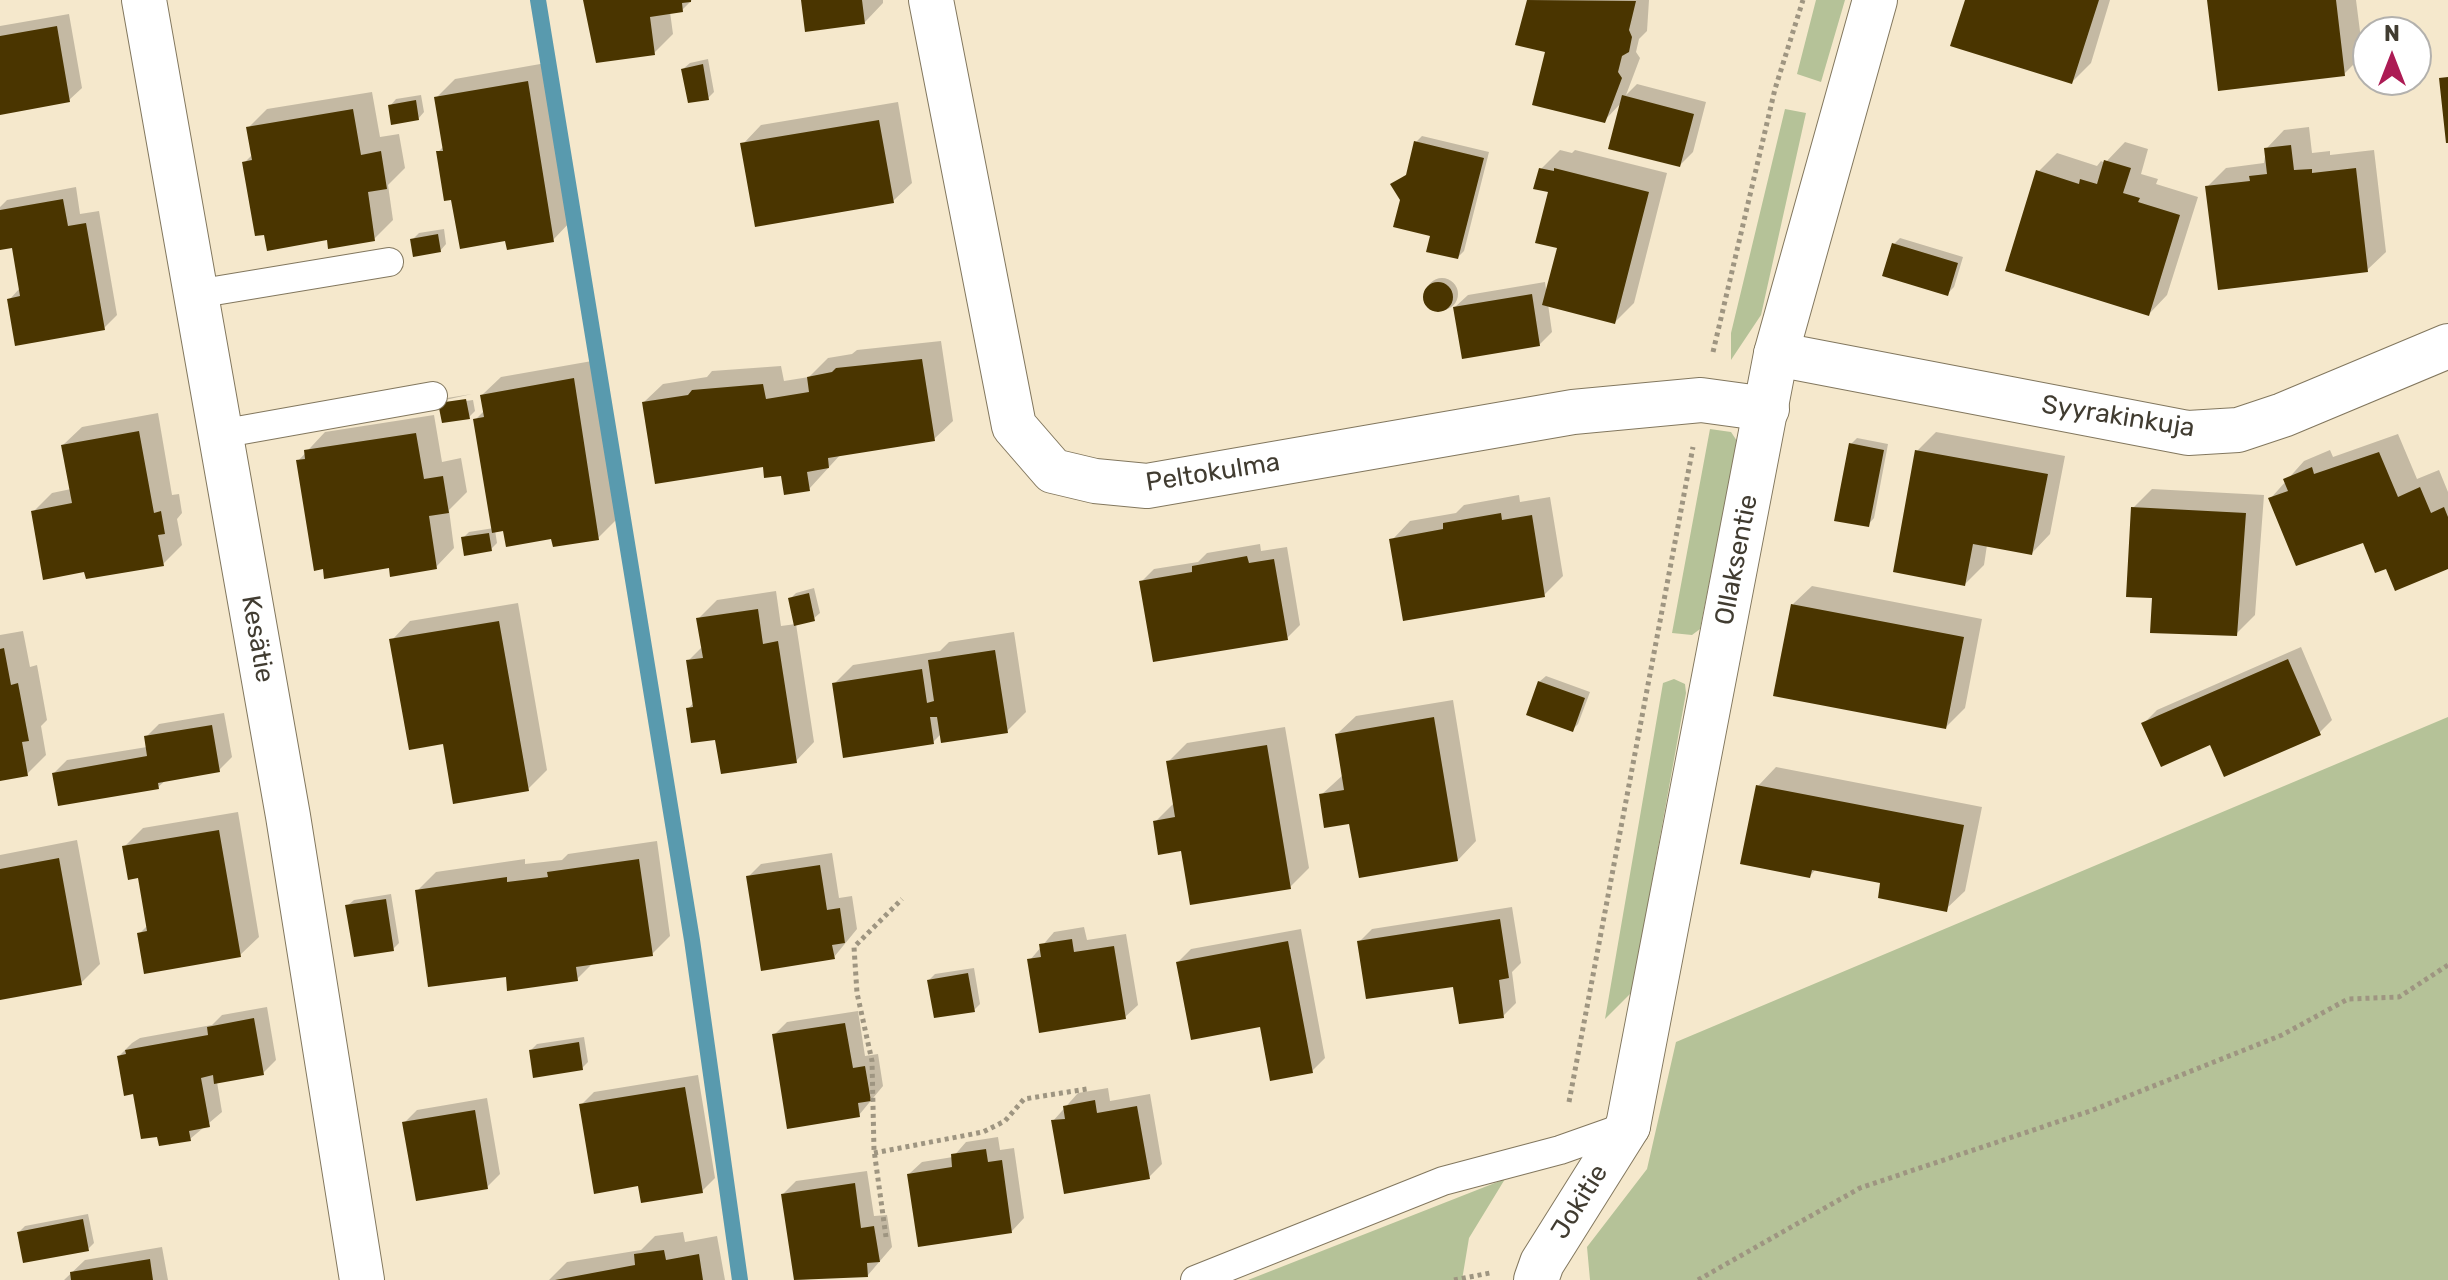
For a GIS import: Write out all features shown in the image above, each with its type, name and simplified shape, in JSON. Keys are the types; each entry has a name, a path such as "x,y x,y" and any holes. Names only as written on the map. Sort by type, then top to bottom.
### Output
{"street":[{"name":"Kesätie","path":"144,0 288,816 362,1280"},
{"name":"Peltokulma","path":"931,0 1014,426 1053,471 1095,481 1147,486 1573,412 1701,400 1767,409"},
{"name":"Ollaksentie","path":"1628,1126 1776,354 1875,0"},
{"name":"Syyrakinkuja","path":"1776,354 2188,433 2238,430 2283,415 2448,346"},
{"name":"Jokitie","path":"1536,1280 1542,1263 1628,1126"}],"lane":[{"path":"196,294 389,262"},
{"path":"220,434 433,396"},
{"path":"1195,1280 1443,1181 1560,1150 1628,1126"}],"path":[{"path":"1560,1150 1701,400 1775,89 1803,0"},
{"path":"886,1237 874,1153 872,1061 857,993 854,947 902,899"},
{"path":"1698,1280 1860,1188 2093,1110 2282,1035 2348,999 2399,997 2448,965"},
{"path":"874,1153 983,1132 1005,1121 1024,1099 1087,1089"}],"green space":[{"path":"1816,0 1845,0 1821,82 1797,74"},
{"path":"1785,109 1806,113 1761,315 1731,360 1731,333"},
{"path":"1710,429 1731,432 1737,441 1700,629 1692,635 1672,633"},
{"path":"1674,679 1685,684 1686,693 1632,992 1605,1019 1663,683"},
{"path":"2448,717 2448,1280 1590,1280 1587,1247 1647,1169 1676,1042"},
{"path":"1505,1179 1469,1238 1462,1280 1248,1280"}],"building":[{"path":"583,0 691,2 682,3 683,12 650,17 655,55 596,63"},
{"path":"801,0 862,0 865,24 805,32"},
{"path":"1527,0 1636,1 1629,30 1632,37 1629,52 1622,56 1618,72 1622,78 1605,123 1532,105 1545,52 1515,45"},
{"path":"1965,0 2099,0 2072,84 1950,46"},
{"path":"2207,0 2336,0 2345,76 2218,91"},
{"path":"57,26 70,102 0,115 0,36"},
{"path":"703,64 709,100 688,103 681,69"},
{"path":"2448,77 2448,143 2446,143 2439,78"},
{"path":"528,81 554,242 507,250 505,241 460,249 451,200 444,201 436,151 443,151 434,97"},
{"path":"1622,95 1694,114 1680,167 1608,149"},
{"path":"416,100 419,120 391,125 388,105"},
{"path":"353,109 361,155 381,151 387,189 368,192 375,241 328,249 327,240 267,251 264,235 255,236 242,162 252,160 246,127"},
{"path":"879,120 894,203 755,227 740,143"},
{"path":"1414,141 1484,158 1458,259 1426,252 1430,236 1393,227 1400,200 1390,184 1406,175"},
{"path":"2291,145 2294,170 2312,169 2312,173 2356,168 2368,272 2218,290 2205,186 2250,181 2249,176 2267,174 2264,148"},
{"path":"2104,160 2131,168 2123,193 2140,198 2138,202 2180,215 2149,316 2005,271 2036,170 2079,184 2080,179 2097,184"},
{"path":"1539,168 1554,171 1554,168 1649,192 1615,324 1542,305 1557,248 1535,243 1548,192 1533,189"},
{"path":"63,199 68,226 86,223 105,330 15,346 7,299 20,296 12,248 0,250 0,210"},
{"path":"438,234 441,252 413,257 410,239"},
{"path":"1892,243 1958,263 1948,296 1882,276"},
{"path":"1438,282 1449,286 1453,297 1449,308 1438,312 1427,308 1423,297 1427,286"},
{"path":"1532,294 1540,346 1462,359 1453,307"},
{"path":"922,359 935,441 828,458 829,468 807,472 810,491 784,495 781,476 764,478 763,467 655,484 642,402 688,395 692,390 763,384 766,399 809,392 807,377 832,372 836,368"},
{"path":"574,378 599,540 553,547 551,539 506,547 503,531 492,533 473,419 484,417 480,395"},
{"path":"466,399 470,419 442,423 438,403"},
{"path":"139,431 154,513 161,511 165,534 158,535 164,566 86,579 84,572 43,580 31,511 72,503 61,445"},
{"path":"416,433 424,479 443,476 449,513 429,516 437,569 390,577 389,568 324,579 323,569 314,571 296,460 305,459 304,450"},
{"path":"1849,443 1884,450 1869,527 1834,521"},
{"path":"1915,450 2048,474 2032,555 1973,544 1965,586 1893,572"},
{"path":"2379,452 2398,497 2420,487 2431,513 2444,507 2448,517 2448,569 2395,591 2386,569 2375,573 2363,543 2296,566 2268,498 2288,491 2283,479 2312,467 2314,474"},
{"path":"2131,507 2246,513 2237,636 2150,633 2152,598 2126,597"},
{"path":"1501,513 1502,520 1532,515 1545,597 1403,621 1389,539 1443,529 1443,523"},
{"path":"489,533 492,551 464,556 461,537"},
{"path":"1247,556 1249,563 1274,559 1288,640 1153,662 1139,581 1192,572 1192,566"},
{"path":"809,593 815,621 794,626 788,598"},
{"path":"1791,604 1964,637 1946,729 1773,696"},
{"path":"758,609 763,644 778,641 797,763 721,774 715,740 691,743 686,708 693,707 686,660 703,658 696,618"},
{"path":"499,621 529,791 453,804 443,744 409,750 389,639"},
{"path":"4,648 11,685 18,683 29,741 22,742 28,776 0,781 0,649"},
{"path":"995,650 1008,733 941,743 937,717 930,717 934,744 843,758 832,683 922,669 927,703 934,701 928,660"},
{"path":"2288,659 2321,735 2224,777 2210,745 2161,767 2141,723"},
{"path":"1538,681 1585,698 1573,732 1526,715"},
{"path":"1434,717 1458,861 1359,878 1349,824 1324,828 1319,794 1344,790 1335,734"},
{"path":"212,725 220,772 158,783 159,789 58,806 52,773 147,756 144,736"},
{"path":"1267,745 1291,889 1190,905 1181,851 1158,855 1153,821 1175,817 1166,761"},
{"path":"1756,785 1964,825 1947,912 1878,898 1880,883 1812,870 1810,878 1740,864"},
{"path":"219,830 241,957 144,974 137,933 147,931 138,878 128,880 122,846"},
{"path":"59,858 82,985 0,1000 0,869"},
{"path":"639,859 653,956 576,967 578,981 507,991 506,977 428,987 415,890 507,877 507,882 548,877 547,872"},
{"path":"820,865 827,910 840,908 845,943 832,945 835,959 761,971 746,876"},
{"path":"386,899 394,951 354,957 345,905"},
{"path":"1500,919 1509,978 1499,980 1504,1018 1459,1024 1453,987 1366,999 1357,941"},
{"path":"1072,939 1074,952 1114,946 1126,1019 1039,1033 1027,959 1041,957 1039,944"},
{"path":"1288,941 1313,1073 1270,1081 1260,1027 1191,1040 1176,962"},
{"path":"968,973 975,1012 934,1018 927,980"},
{"path":"254,1018 264,1075 214,1084 213,1075 201,1078 210,1127 189,1131 191,1141 159,1146 157,1137 141,1139 133,1094 124,1096 117,1056 126,1054 125,1050 208,1035 207,1027"},
{"path":"845,1023 853,1068 865,1066 871,1101 858,1103 860,1117 787,1129 772,1034"},
{"path":"579,1042 583,1070 533,1078 529,1050"},
{"path":"685,1087 703,1193 641,1203 638,1186 594,1194 579,1104"},
{"path":"1095,1100 1097,1113 1137,1106 1150,1179 1064,1194 1051,1120 1065,1119 1063,1106"},
{"path":"475,1110 488,1189 416,1201 402,1122"},
{"path":"986,1149 988,1162 1002,1160 1012,1233 918,1247 907,1174 952,1167 951,1154"},
{"path":"855,1183 861,1228 874,1226 880,1262 867,1263 868,1277 794,1280 781,1194"},
{"path":"83,1219 89,1251 23,1263 17,1232"},
{"path":"664,1250 666,1260 699,1254 703,1280 555,1280 635,1265 634,1254"},
{"path":"150,1259 153,1280 71,1280 70,1272"}],"waterway":[{"path":"538,0 692,940 740,1280"}]}
